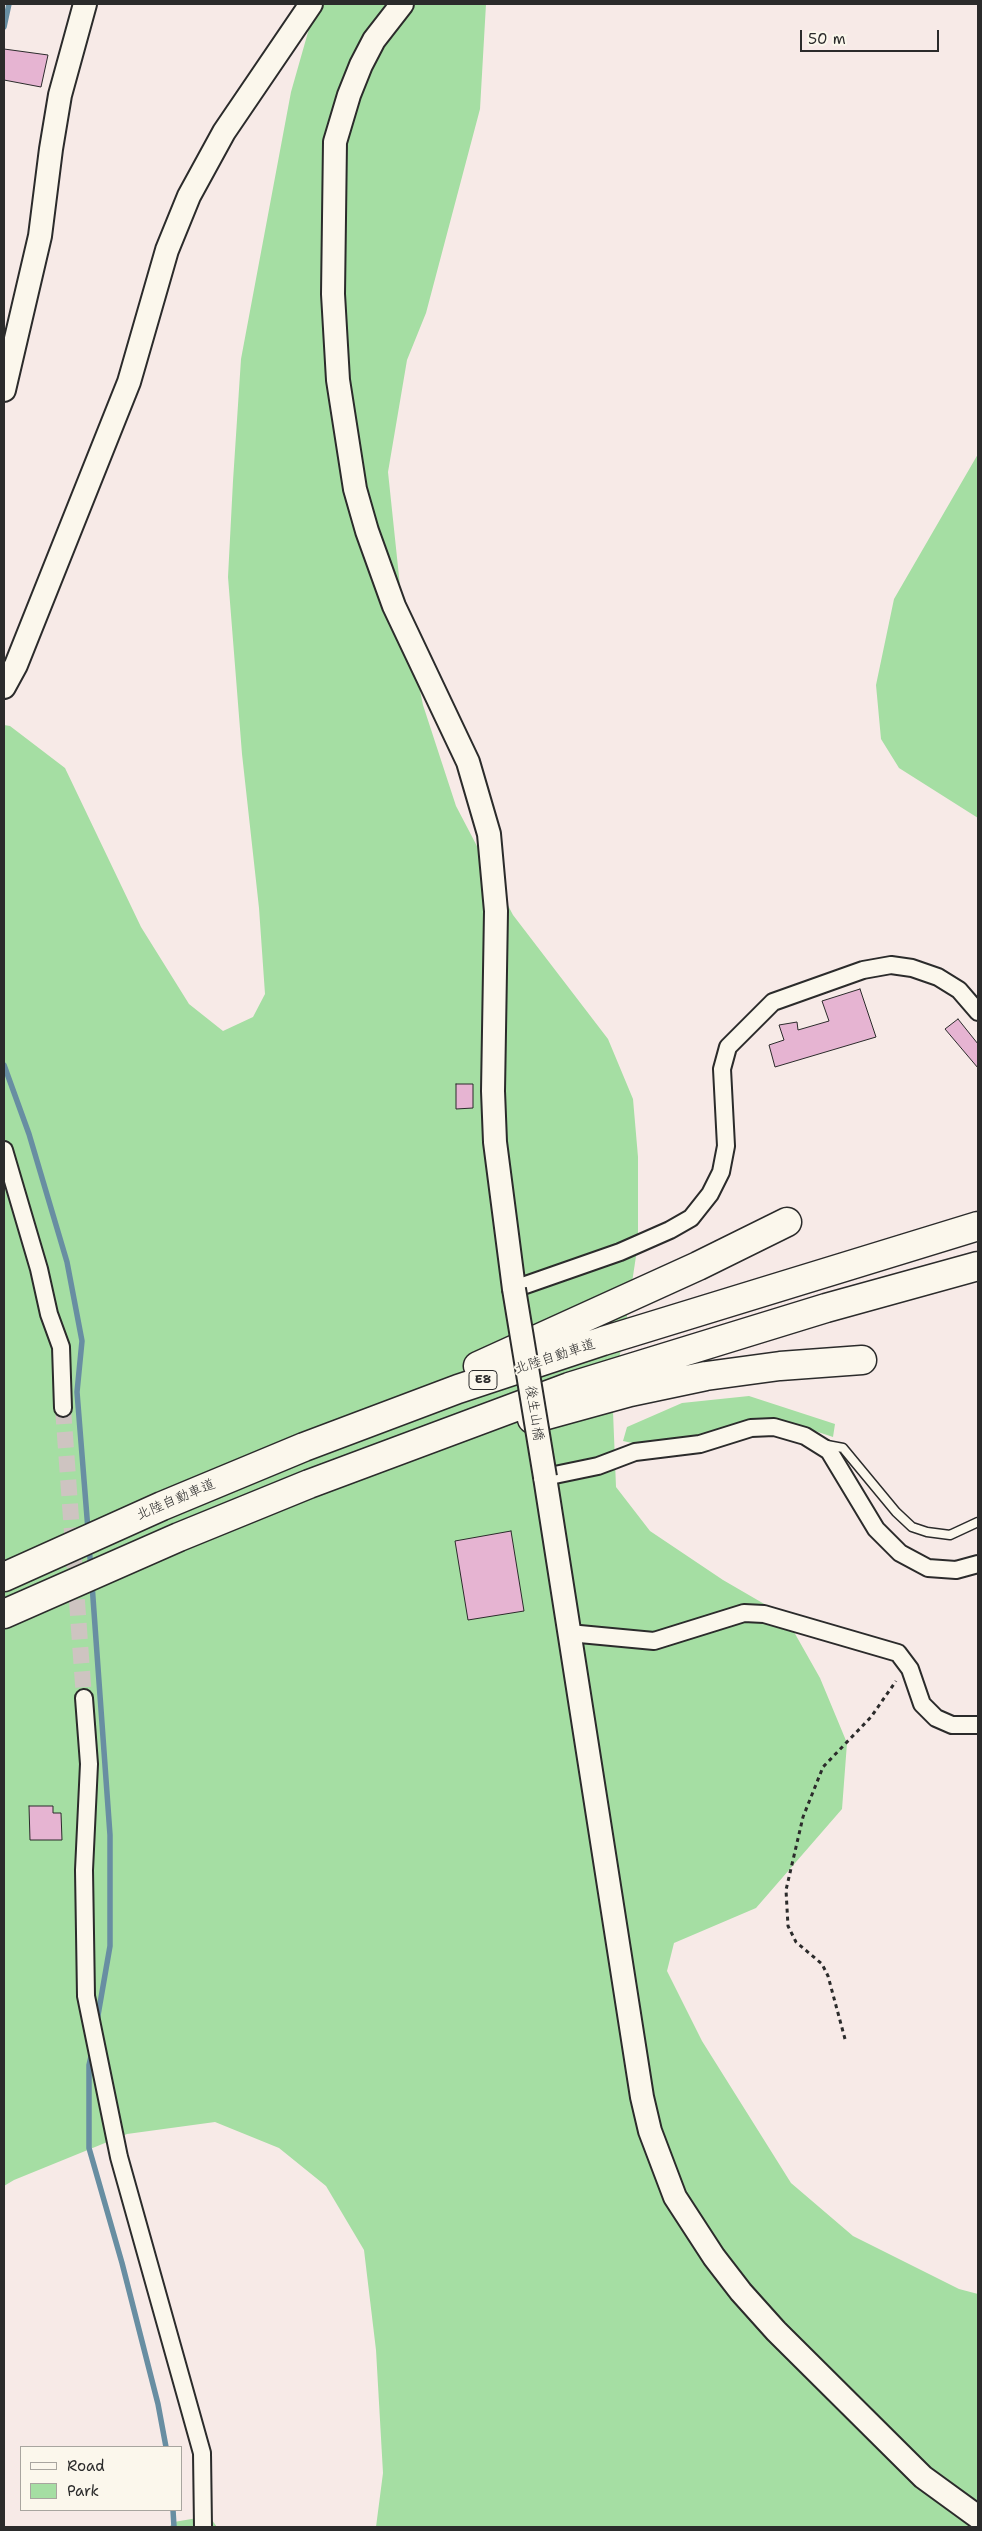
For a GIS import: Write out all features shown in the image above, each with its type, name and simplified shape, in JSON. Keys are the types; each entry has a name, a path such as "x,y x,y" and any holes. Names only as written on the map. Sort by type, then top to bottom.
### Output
{"highway":[{"path":"304,1447 698,1266 787,1222"},
{"name":"北陸自動車道","path":"4,1577 162,1506 304,1447 458,1389 603,1341 978,1226"},
{"path":"4,1614 179,1537 309,1484 569,1387 826,1308 978,1266"},
{"path":"179,1537 471,1437 630,1392 706,1376 780,1366 862,1360"}],"street":[{"path":"4,390 40,236 60,95 86,4"},
{"path":"4,687 16,666 129,382 167,250 189,196 224,132 310,4"},
{"name":"後生山橋","path":"402,4 374,40 361,65 343,112 335,142 333,294 338,380 355,489 367,531 394,606 468,762 489,834 496,911 492,1091 495,1142 514,1289 642,2097 650,2131 675,2197 725,2271 776,2331 923,2476 978,2517"},
{"path":"514,1289 620,1252 692,1218 710,1194 721,1172 726,1146 722,1069 728,1047 773,1002 863,970 891,965 912,968 938,977 959,990 978,1012"},
{"path":"4,1150 39,1269 49,1314 62,1347 64,1408"},
{"path":"545,1477 598,1466 635,1452 700,1444 751,1428 774,1427 805,1436 829,1451 876,1529 900,1553 928,1568 956,1570 978,1564"},
{"path":"569,1633 654,1641 744,1613 764,1614 898,1653 910,1669 922,1704 936,1718 952,1724 978,1725"},
{"path":"84,1698 89,1764 84,1870 86,1996 119,2157 202,2453 204,2527"}],"lane":[{"path":"815,1442 843,1448 896,1512 912,1527 950,1536 978,1522"}],"path":[{"path":"845,2039 828,1976 822,1964 796,1942 788,1926 786,1890 803,1817 823,1767 871,1717 894,1683 910,1669"}],"green space":[{"path":"316,4 486,4 480,109 426,313 407,360 388,472 402,605 423,705 456,806 513,915 608,1039 633,1099 638,1157 638,1243 623,1342 612,1386 616,1487 650,1531 723,1580 785,1616 820,1678 847,1743 842,1809 756,1908 674,1943 667,1971 702,2041 791,2183 853,2236 959,2289 978,2294 978,2527 376,2527 383,2473 376,2350 364,2250 326,2186 279,2148 215,2122 127,2134 14,2180 4,2186 4,725 10,726 65,768 141,927 189,1004 223,1031 253,1017 265,994 259,908 242,754 228,577 233,481 241,359 291,92"},
{"path":"978,454 978,818 899,768 881,739 876,685 894,599"},
{"path":"749,1396 835,1424 833,1437 785,1421 753,1418 705,1434 637,1444 623,1441 627,1427 682,1403"},
{"path":"209,2516 217,2527 169,2527 174,2522"}],"building":[{"path":"4,49 48,55 41,87 4,80"},
{"path":"860,989 876,1037 775,1067 769,1045 784,1040 779,1025 797,1022 798,1030 829,1021 822,1001"},
{"path":"958,1019 978,1044 978,1068 945,1029"},
{"path":"456,1084 473,1084 473,1108 456,1109"},
{"path":"511,1531 524,1611 468,1620 455,1541"},
{"path":"29,1806 53,1806 53,1813 61,1813 62,1840 30,1840"}],"waterway":[{"path":"4,27 9,4"},
{"path":"4,1065 29,1134 67,1262 82,1341 77,1392 88,1530"},
{"path":"89,1547 91,1568"},
{"path":"92,1584 110,1835 110,1946 97,2021"},
{"path":"92,2052 89,2065 89,2148 122,2263 158,2404 166,2446"},
{"path":"173,2511 174,2527"}],"tunnel":[{"path":"63,1408 84,1698"}]}
